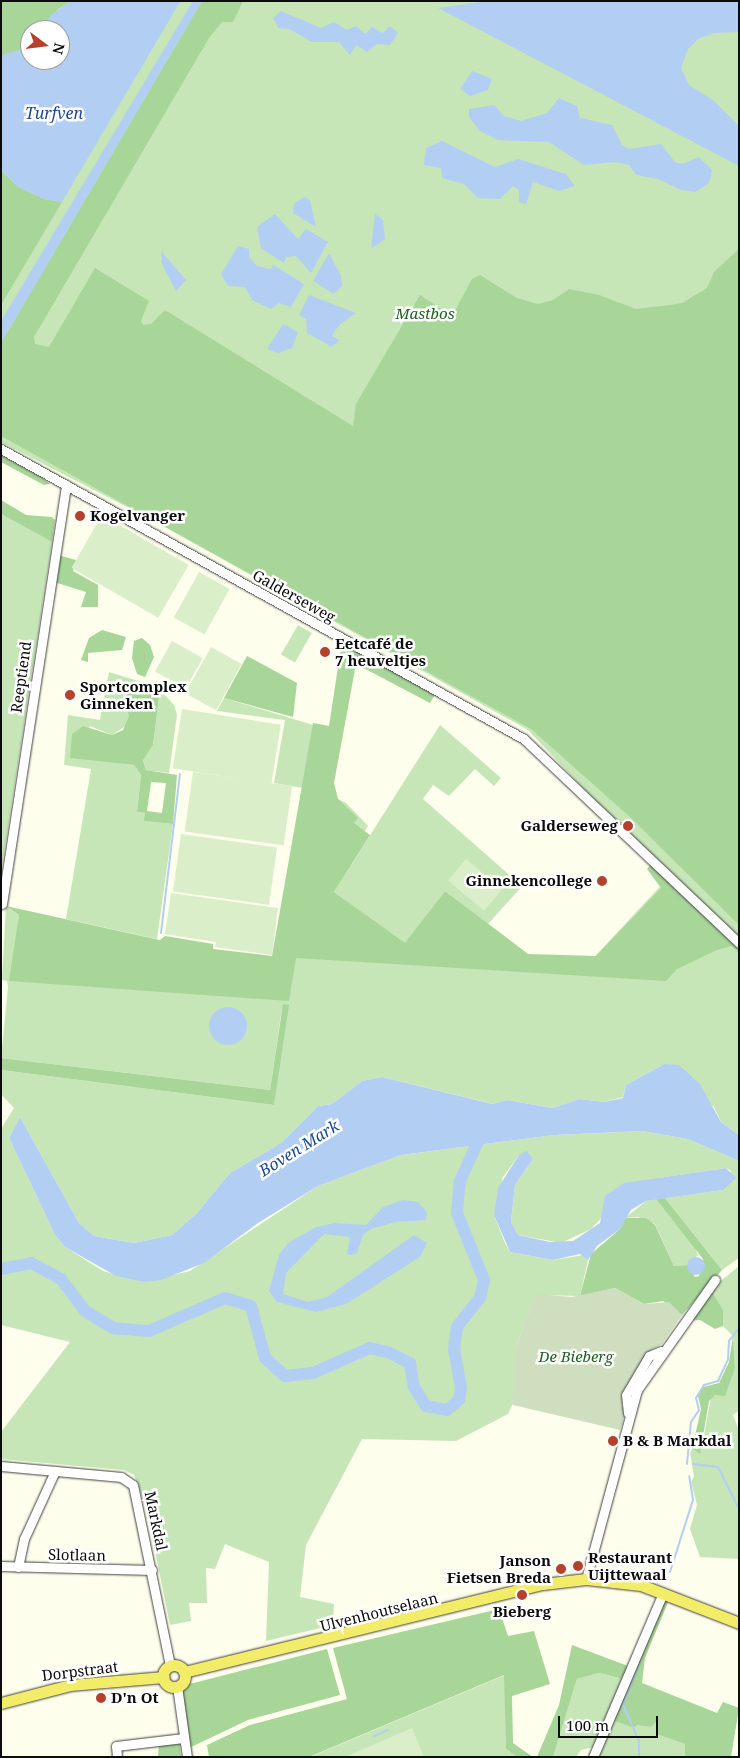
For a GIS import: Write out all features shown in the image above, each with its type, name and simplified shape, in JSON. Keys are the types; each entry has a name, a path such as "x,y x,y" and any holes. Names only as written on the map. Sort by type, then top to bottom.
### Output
{"main road":[{"name":"Ulvenhoutselaan","path":"184,1672 314,1643 543,1584 586,1579 618,1581 663,1593 739,1623"},
{"path":"179,1666 184,1672 184,1679 177,1686 168,1684 167,1672 179,1666"},
{"name":"Dorpstraat","path":"1,1703 70,1685 167,1672"}],"street":[{"name":"Galderseweg","path":"1,449 524,739 739,943"},
{"name":"Reeptiend","path":"2,904 66,485"},
{"path":"586,1579 628,1413 637,1390 661,1352 715,1280"},
{"name":"Markdal","path":"1,1466 120,1477 134,1485 152,1570 167,1672"},
{"path":"18,1567 24,1539 55,1471"},
{"name":"Slotlaan","path":"1,1566 152,1570"},
{"path":"593,1757 663,1593"},
{"path":"177,1686 187,1757"},
{"path":"117,1757 116,1746 184,1738"}],"green space":[{"name":"Mastbos","path":"1,1 739,1 739,1135 721,1122 714,1107 664,1064 626,1085 623,1097 604,1102 579,1099 553,1108 507,1100 494,1104 382,1077 362,1081 332,1104 318,1106 281,1143 230,1173 196,1214 172,1235 134,1243 94,1236 79,1223 20,1117 9,1138 55,1235 65,1247 103,1271 144,1282 190,1271 318,1186 401,1155 555,1135 642,1131 688,1139 739,1161 739,1258 722,1270 665,1198 723,1190 731,1171 726,1168 659,1178 602,1217 591,1229 561,1243 518,1235 511,1222 515,1185 533,1159 519,1155 503,1177 494,1215 505,1243 510,1252 553,1260 584,1255 588,1260 580,1296 536,1295 515,1350 515,1399 508,1414 456,1441 362,1439 306,1545 300,1597 334,1604 333,1625 266,1641 269,1562 225,1544 215,1569 206,1568 207,1603 189,1603 191,1621 170,1625 147,1511 134,1475 124,1470 1,1459 1,1432 70,1342 1,1325 1,1129 14,1108 1,1094 1,1070 274,1105 282,1008 270,1090 1,1058 8,987 7,981 2,980 6,906 19,915 18,922 281,959 316,788 346,803 368,826 322,898 407,956 583,969 668,878 528,730 156,522 1,442"},
{"path":"1,1 71,1 58,9 49,20 20,20 20,49 1,56"},
{"path":"202,1 243,1 233,22 222,22 209,38 34,337 35,344 49,347 95,268 149,301 141,321 143,325 151,324 165,310 353,426 356,404 420,295 446,312 456,309 472,279 480,275 517,298 538,304 553,300 569,289 599,295 636,309 670,305 682,303 707,288 714,272 739,249 739,925 630,817 531,729 1,436 1,343"},
{"path":"1,170 18,187 44,199 62,202 1,305"},
{"path":"1,455 40,476 50,484 44,485 1,462"},
{"path":"1,500 26,515 52,517 55,520 52,542 1,514"},
{"path":"1,514 52,542 1,873"},
{"path":"102,515 189,565 158,618 72,568"},
{"path":"58,555 76,560 73,571 98,585 98,607 81,607 86,592 54,582"},
{"path":"199,572 230,589 204,634 174,617"},
{"path":"298,625 312,633 295,662 281,654"},
{"path":"102,630 126,637 122,650 88,653 88,662 81,660 89,638"},
{"path":"142,638 150,645 154,657 145,677 137,674 132,658 134,641"},
{"path":"172,641 203,658 186,689 155,672"},
{"path":"342,641 436,693 430,703 356,664 334,783 338,799 358,818 354,823 370,835 334,892 405,943 445,891 528,954 596,956 661,888 647,869 653,862 739,943 739,953 732,946 717,950 677,969 666,981 296,958 289,1001 9,981 19,915 6,906 160,940 165,936 213,944 213,949 272,956 313,723 329,726"},
{"path":"211,647 242,664 216,710 185,693"},
{"path":"247,656 297,683 293,717 224,698"},
{"path":"109,672 138,681 123,699 129,716 127,725 112,735 90,726 70,757 134,765 141,775 137,812 145,813 145,821 173,824 157,939 66,919 91,769 64,765 68,715 100,720"},
{"path":"138,681 160,690 153,745 143,760 146,770 177,775 173,824 144,821 145,813 137,812 141,775 134,765 70,758 72,734 83,726 112,735 123,730 129,716 123,699","holes":["151,782 166,783 162,813 147,811"]},
{"path":"160,690 174,705 177,715 169,773 146,770 143,759 153,745"},
{"path":"224,698 313,725 303,788 274,783 285,720 217,711"},
{"path":"182,709 281,725 271,784 173,768"},
{"path":"440,725 501,778 494,786 475,769 449,796 433,785 423,799 522,886 488,924 445,891 405,944 334,892"},
{"path":"193,772 292,786 284,845 185,831"},
{"path":"181,834 277,847 269,905 173,891"},
{"path":"466,859 502,889 484,911 448,880"},
{"path":"171,893 278,908 272,955 215,947 216,942 165,934"},
{"path":"283,1004 289,1005 274,1105 1,1070 1,1058 270,1090"},
{"path":"665,1198 722,1270 682,1315 663,1301 644,1304 615,1288 580,1296 591,1254 620,1229 625,1218 646,1218 655,1225 674,1266 688,1265 695,1277 699,1276 703,1259 656,1199"},
{"path":"656,1199 695,1248 698,1255 688,1265 674,1266 655,1224 638,1217 625,1218 646,1201"},
{"path":"739,1266 739,1411 733,1415 739,1430 739,1559 700,1557 690,1529 697,1505 691,1482 694,1476 690,1453 692,1449 698,1453 702,1446 711,1397 718,1394 735,1368 733,1336 723,1326 723,1310 711,1289"},
{"name":"De Bieberg","path":"615,1288 644,1304 669,1302 682,1315 662,1344 652,1349 625,1391 622,1405 626,1410 620,1430 513,1405 515,1350 536,1294 572,1297"},
{"path":"711,1289 723,1310 723,1326 715,1329 700,1320 686,1321"},
{"path":"733,1336 735,1368 725,1396 715,1395 709,1401 700,1454 692,1449 701,1409 698,1396 703,1387 719,1383 729,1362"},
{"path":"664,1598 669,1600 645,1658 642,1683 717,1713 723,1702 739,1708 731,1757 685,1757 685,1744 656,1734 656,1722 651,1727 637,1725 634,1728 613,1720"},
{"path":"499,1609 508,1636 534,1631 550,1684 512,1696 513,1743 533,1757 517,1757 506,1749 504,1675 309,1757 209,1757 207,1745 250,1725 347,1699 333,1648"},
{"path":"572,1645 628,1666 623,1679 599,1673 577,1679 553,1757 537,1757 559,1705"},
{"path":"327,1649 340,1695 248,1720 189,1748 182,1686"},
{"path":"599,1673 623,1679 594,1747 581,1750 576,1757 553,1757 577,1679"},
{"path":"505,1675 506,1749 517,1757 310,1757"},
{"path":"613,1720 651,1727 656,1721 656,1734 685,1744 685,1757 598,1757"},
{"path":"412,1728 424,1757 345,1757"},
{"path":"179,1741 181,1757 158,1757 159,1742"}],"water":[{"name":"Turfven","path":"71,1 180,2 62,202 44,199 18,187 1,170 1,56 20,49 20,70 70,70 70,20 48,20 51,15"},
{"path":"193,1 202,1 1,343 1,321"},
{"path":"487,1 739,1 739,32 714,33 698,39 688,49 681,68 689,85 713,100 738,125 739,166 438,8"},
{"path":"281,11 321,28 334,22 347,30 356,26 365,34 372,27 383,33 390,26 398,33 390,45 377,44 367,52 356,45 350,55 339,42 312,42 289,29 278,28 273,18"},
{"path":"472,71 492,79 488,90 470,96 460,89"},
{"path":"559,98 577,106 580,118 612,125 622,145 629,149 661,144 675,162 682,164 699,157 712,170 709,183 695,192 681,190 658,179 636,175 629,165 614,162 584,165 549,142 498,140 480,131 469,117 469,109 494,105 504,116 521,121 547,113"},
{"path":"442,141 495,167 518,159 566,174 575,186 559,191 533,182 526,204 519,202 519,190 513,186 500,199 478,198 464,184 442,178 441,168 424,165 426,148"},
{"path":"304,197 310,200 316,227 293,213 294,204"},
{"path":"275,214 298,239 306,229 328,242 311,273 296,256 286,257 284,263 261,248 257,227"},
{"path":"375,214 383,220 385,239 371,249"},
{"path":"238,246 249,249 249,257 257,266 271,269 273,265 304,284 291,307 279,303 271,309 252,300 245,287 228,286 221,274"},
{"path":"161,251 186,280 176,291 162,264"},
{"path":"329,253 341,276 342,286 334,294 313,281"},
{"path":"309,295 356,313 339,325 332,336 339,340 332,347 307,333 306,319 299,315"},
{"path":"283,324 298,332 292,348 278,353 267,349"},
{"path":"228,1007 241,1013 247,1026 241,1039 228,1045 215,1039 209,1026 215,1013"},
{"name":"Boven Mark","path":"664,1064 679,1065 700,1084 721,1122 739,1135 739,1161 688,1139 642,1131 555,1135 401,1155 318,1186 258,1223 204,1263 161,1280 144,1282 116,1276 65,1247 55,1235 9,1138 20,1117 79,1223 94,1236 134,1243 172,1235 196,1214 230,1173 281,1143 318,1106 332,1104 362,1081 382,1077 493,1104 507,1100 553,1108 579,1099 604,1102 623,1098 626,1085"},
{"path":"527,1151 533,1159 515,1185 511,1222 518,1235 550,1242 573,1241 600,1223 605,1196 624,1183 726,1168 736,1178 723,1190 646,1201 631,1210 620,1229 597,1246 588,1260 580,1254 553,1260 510,1252 494,1215 498,1188 519,1155"},
{"path":"403,1200 418,1202 427,1212 426,1220 395,1222 371,1229 363,1235 357,1253 351,1255 347,1254 350,1237 324,1234 286,1273 283,1294 308,1302 327,1297 414,1235 427,1243 420,1257 346,1304 316,1312 277,1302 269,1291 279,1255 288,1243 316,1227 335,1223 366,1225 383,1207"},
{"path":"692,1257 700,1257 705,1262 703,1273 692,1275 687,1270 687,1262"}],"waterway":[{"path":"161,933 180,774"},
{"path":"1,1269 31,1263 61,1279 85,1311 113,1328 149,1331 225,1298 251,1306 265,1358 285,1376 313,1373 370,1348 388,1352 410,1363 414,1387 426,1406 447,1410 459,1400 461,1388 454,1350 457,1327 480,1298 484,1280 457,1213 460,1181 484,1128"},
{"path":"687,1464 691,1422 699,1410 696,1398 704,1385 718,1381 728,1360 729,1341 739,1328"},
{"path":"693,1464 718,1467 739,1509"},
{"path":"670,1572 693,1500 689,1476"},
{"path":"639,1757 639,1741 623,1705 642,1654"},
{"path":"374,1736 388,1730"}],"place":[{"name":"Kogelvanger","path":"80,516"},
{"name":"Eetcafé de 7 heuveltjes","path":"325,652"},
{"name":"Sportcomplex Ginneken","path":"70,695"},
{"name":"Galderseweg","path":"628,826"},
{"name":"Ginnekencollege","path":"602,881"},
{"name":"B & B Markdal","path":"613,1441"},
{"name":"Restaurant Uijttewaal","path":"578,1566"},
{"name":"Janson Fietsen Breda","path":"561,1569"},
{"name":"Bieberg","path":"522,1595"},
{"name":"D'n Ot","path":"101,1698"}]}
